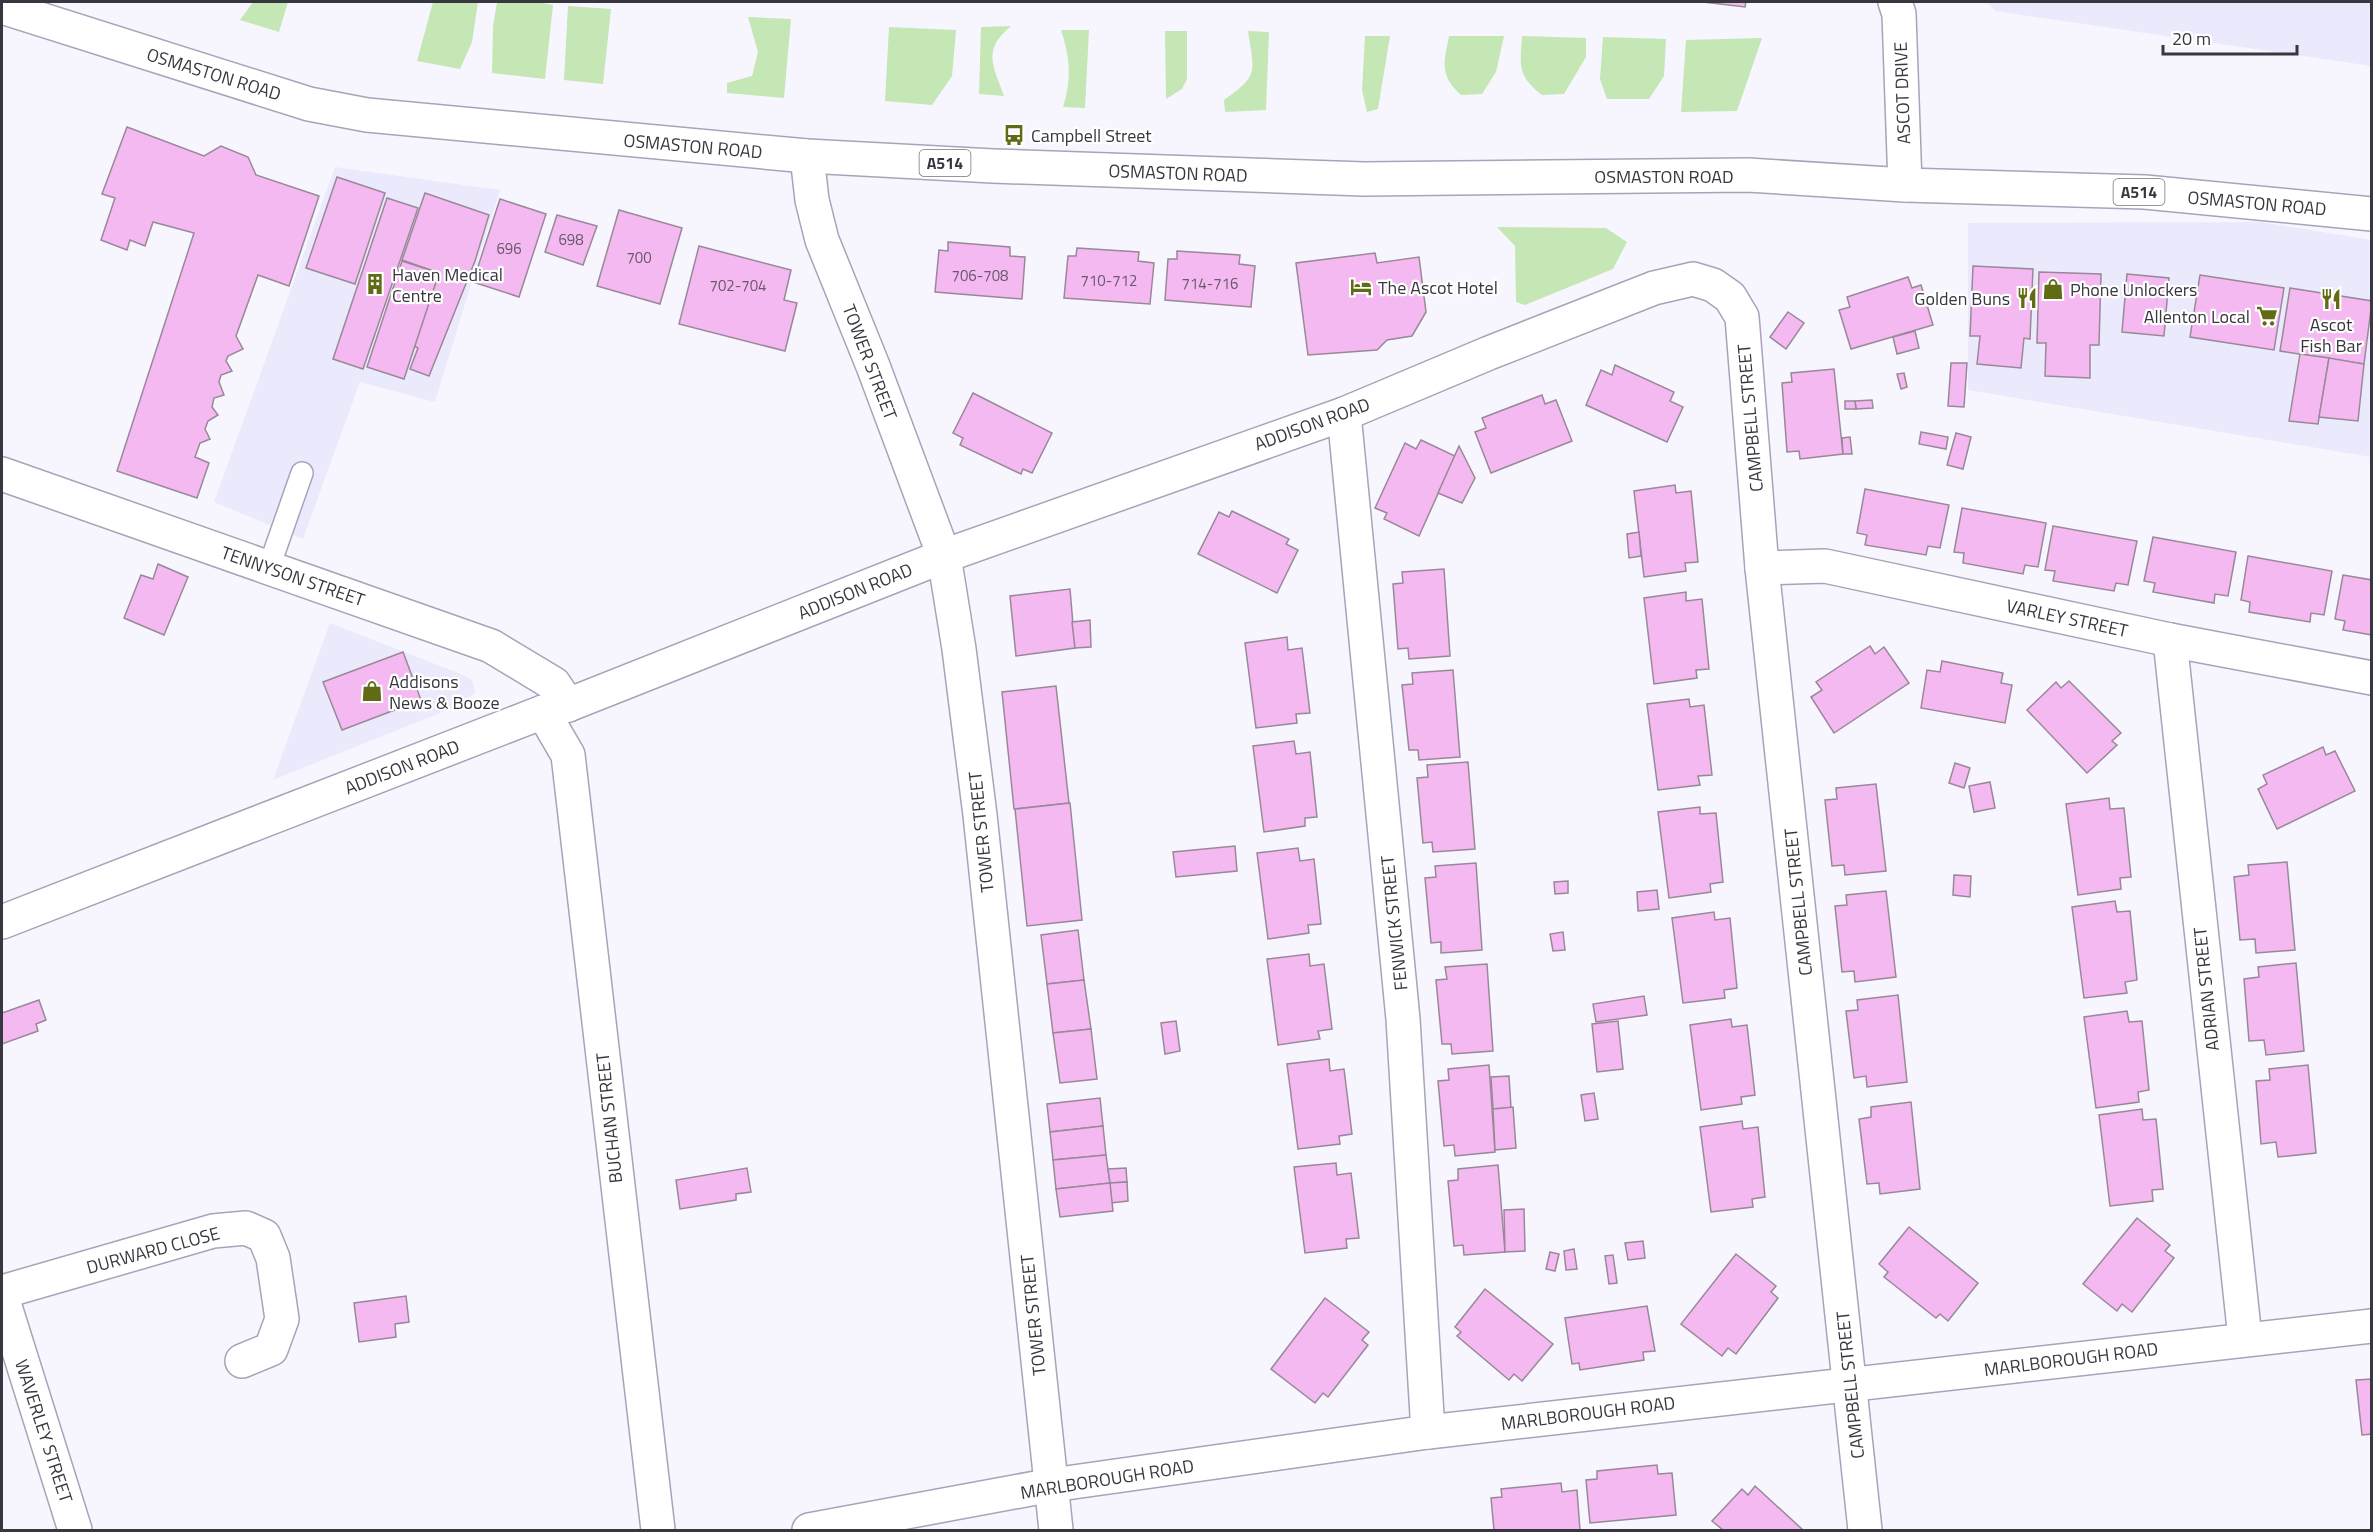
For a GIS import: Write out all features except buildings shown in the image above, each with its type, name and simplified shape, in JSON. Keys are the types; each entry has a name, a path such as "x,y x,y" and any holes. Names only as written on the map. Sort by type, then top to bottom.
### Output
{"street":[{"name":"ASCOT DRIVE","path":"1895,2 1899,14 1905,185"},
{"name":"OSMASTON ROAD","path":"2,7 309,104 355,112 807,156 993,166 1352,178 1748,175 1905,185 2145,192 2372,214"},
{"name":"TOWER STREET","path":"807,156 812,200 822,240 873,366 944,556 959,649 980,815 1056,1530"},
{"name":"ADDISON ROAD","path":"2,922 944,556 1344,414 1489,353 1654,288 1693,279 1713,285"},
{"name":"CAMPBELL STREET","path":"1713,285 1730,297 1742,317 1762,568 1865,1530"},
{"name":"FENWICK STREET","path":"1344,414 1403,1019 1428,1432"},
{"name":"TENNYSON STREET","path":"2,474 491,646 555,684 555,709"},
{"name":"VARLEY STREET","path":"1762,568 1825,566 2170,640 2372,678"},
{"name":"ADRIAN STREET","path":"2170,640 2245,1338"},
{"name":"BUCHAN STREET","path":"555,709 568,755 658,1530"},
{"name":"DURWARD CLOSE","path":"2,1292 213,1231 246,1228 264,1236 273,1258 282,1319 271,1349 242,1361"},
{"name":"WAVERLEY STREET","path":"2,1297 75,1530"},
{"name":"MARLBOROUGH ROAD","path":"809,1530 1052,1485 1428,1432 1850,1383 2048,1363 2245,1338 2372,1326"}],"lane":[{"path":"269,567 302,472"}],"shaded area":[{"path":"1987,2 2371,2 2371,66 1995,11"},
{"path":"335,167 500,190 435,402 360,382 303,539 214,502"},
{"path":"2261,222 2371,240 2371,457 1968,390 1968,223"},
{"path":"330,623 461,674 472,680 475,692 465,703 273,780"}],"green space":[{"path":"253,2 288,2 279,32 240,20"},
{"path":"433,2 478,2 472,42 460,69 417,61"},
{"path":"497,2 538,2 553,5 545,79 492,73 493,26"},
{"path":"568,6 611,9 603,84 564,80"},
{"path":"748,17 791,19 784,98 727,93 727,83 752,76 758,52"},
{"path":"1011,26 996,43 992,58 1004,96 979,94 981,27"},
{"path":"889,27 956,30 952,76 932,105 885,101"},
{"path":"1061,30 1089,30 1085,108 1063,107 1068,87 1069,68"},
{"path":"1165,31 1187,31 1187,79 1182,89 1166,99"},
{"path":"1248,31 1269,32 1266,110 1225,112 1224,100 1244,84 1252,72"},
{"path":"1365,36 1390,36 1378,109 1367,112 1362,90"},
{"path":"1449,36 1504,36 1496,72 1482,94 1461,95 1449,81 1445,61"},
{"path":"1522,36 1586,38 1586,57 1564,94 1542,95 1528,82 1521,63"},
{"path":"1603,37 1666,39 1664,76 1649,99 1607,99 1600,79"},
{"path":"1762,38 1737,111 1681,112 1686,40"},
{"path":"1497,227 1606,228 1627,242 1613,269 1525,305 1516,302 1515,246"}],"place":[{"name":"Campbell Street","path":"1014,135"},
{"name":"Haven Medical Centre","path":"375,284"},
{"name":"The Ascot Hotel","path":"1361,287"},
{"name":"Phone Unlockers","path":"2053,289"},
{"name":"Golden Buns","path":"2027,298"},
{"name":"Ascot Fish Bar","path":"2331,299"},
{"name":"Allenton Local","path":"2267,316"},
{"name":"Addisons News & Booze","path":"372,691"}]}
